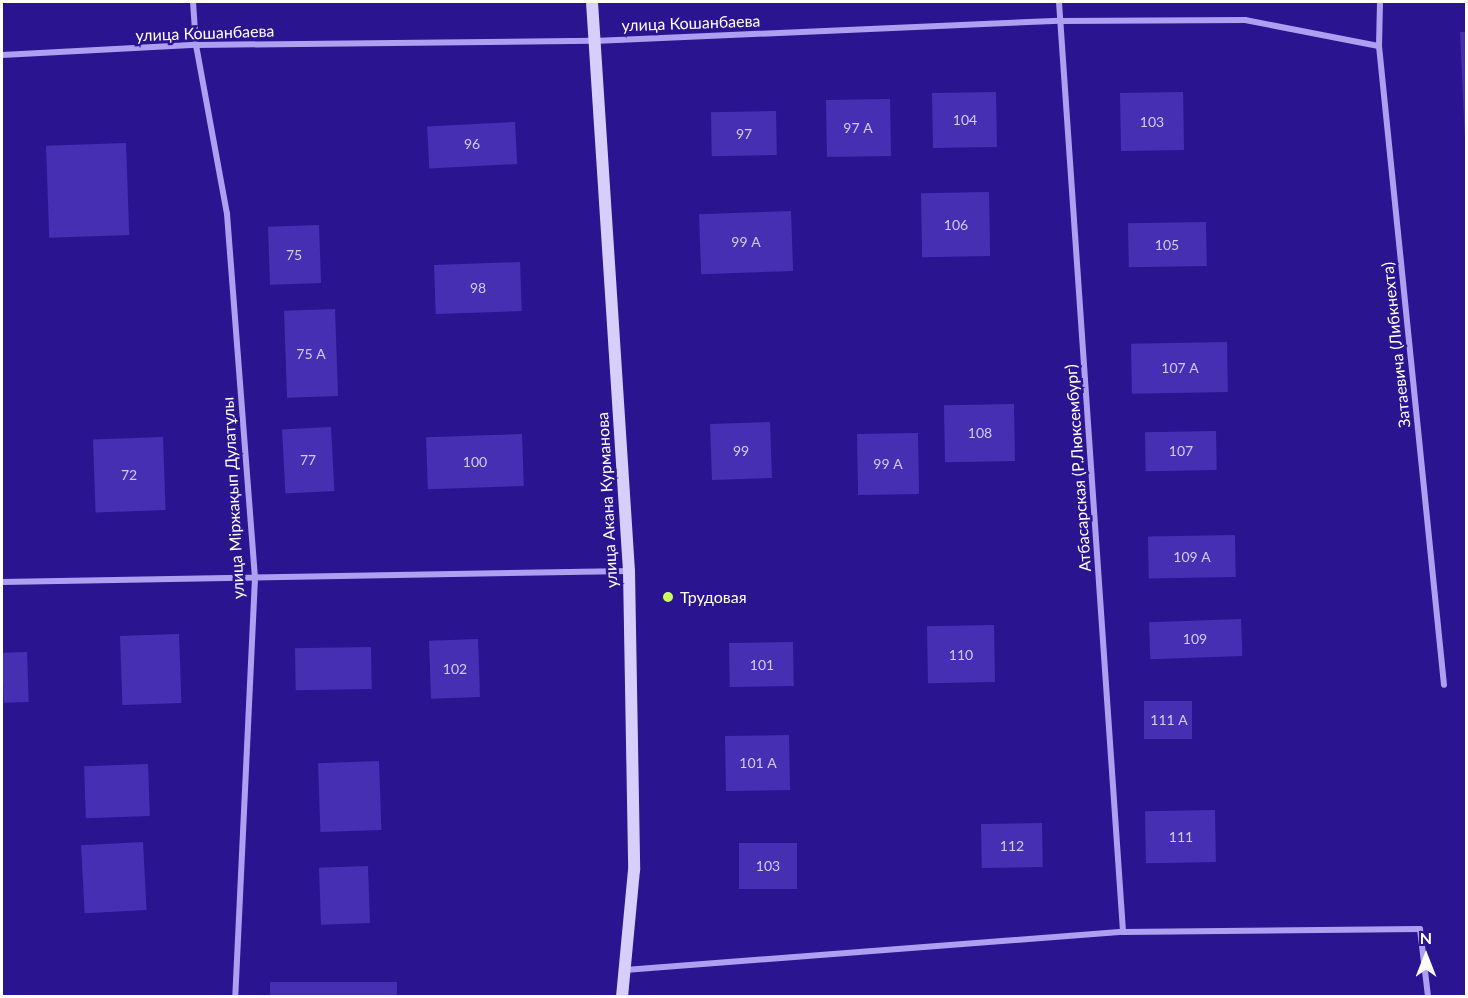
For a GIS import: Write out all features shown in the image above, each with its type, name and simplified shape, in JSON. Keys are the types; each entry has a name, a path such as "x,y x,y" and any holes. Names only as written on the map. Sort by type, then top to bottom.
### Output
{"main road":[{"name":"улица Акана Курманова","path":"592,2 629,571 634,870 622,996"}],"street":[{"name":"улица Міржақып Дулатұлы","path":"193,2 196,45 227,214 255,578 235,996"},
{"name":"Атбасарская (Р.Люксембург)","path":"1059,2 1123,932"},
{"name":"Затаевича (Либкнехта)","path":"1380,2 1379,46 1444,685"},
{"name":"улица Кошанбаева","path":"2,55 196,45 594,41 1060,21 1245,20 1379,46"},
{"path":"2,582 629,571"},
{"path":"625,970 1123,932 1420,929 1428,996"}],"building":[{"path":"1460,32 1466,32 1466,140 1465,140"},
{"path":"996,92 997,147 933,148 932,93"},
{"path":"1183,92 1184,150 1121,151 1120,93"},
{"path":"890,99 891,156 827,157 826,100"},
{"path":"776,111 777,155 712,156 711,112"},
{"path":"515,122 517,164 429,169 427,127"},
{"path":"126,143 129,235 49,238 46,146"},
{"path":"989,192 990,256 922,257 921,193"},
{"path":"791,211 793,271 701,274 699,214"},
{"path":"1206,222 1207,266 1129,267 1128,223"},
{"path":"319,225 321,283 270,285 268,227"},
{"path":"520,262 522,311 436,314 434,265"},
{"path":"335,309 338,396 287,398 284,311"},
{"path":"1227,342 1228,392 1132,394 1131,344"},
{"path":"1014,404 1015,461 945,462 944,405"},
{"path":"770,422 772,478 712,480 710,424"},
{"path":"331,427 334,491 285,493 282,430"},
{"path":"1216,431 1217,470 1146,471 1145,432"},
{"path":"918,433 919,494 858,495 857,434"},
{"path":"522,434 524,486 428,489 426,437"},
{"path":"163,437 166,510 96,512 93,439"},
{"path":"1235,535 1236,577 1149,579 1148,537"},
{"path":"1241,619 1242,656 1150,659 1149,622"},
{"path":"994,625 995,682 928,683 927,626"},
{"path":"179,634 181,703 122,705 120,636"},
{"path":"478,639 480,697 431,699 429,641"},
{"path":"793,642 794,686 730,687 729,643"},
{"path":"371,647 372,689 296,690 295,648"},
{"path":"27,652 29,702 4,703 2,653"},
{"path":"1144,701 1192,701 1192,739 1144,739"},
{"path":"789,735 790,790 726,791 725,736"},
{"path":"379,761 381,830 320,832 318,763"},
{"path":"148,764 150,816 86,818 84,766"},
{"path":"1215,810 1216,862 1146,863 1145,811"},
{"path":"1042,823 1043,867 982,868 981,824"},
{"path":"143,842 147,910 85,913 81,845"},
{"path":"739,843 797,843 797,889 739,889"},
{"path":"368,866 370,923 321,925 319,868"},
{"path":"270,982 397,982 397,996 270,996"}],"place":[{"name":"Трудовая","path":"668,597"}]}
